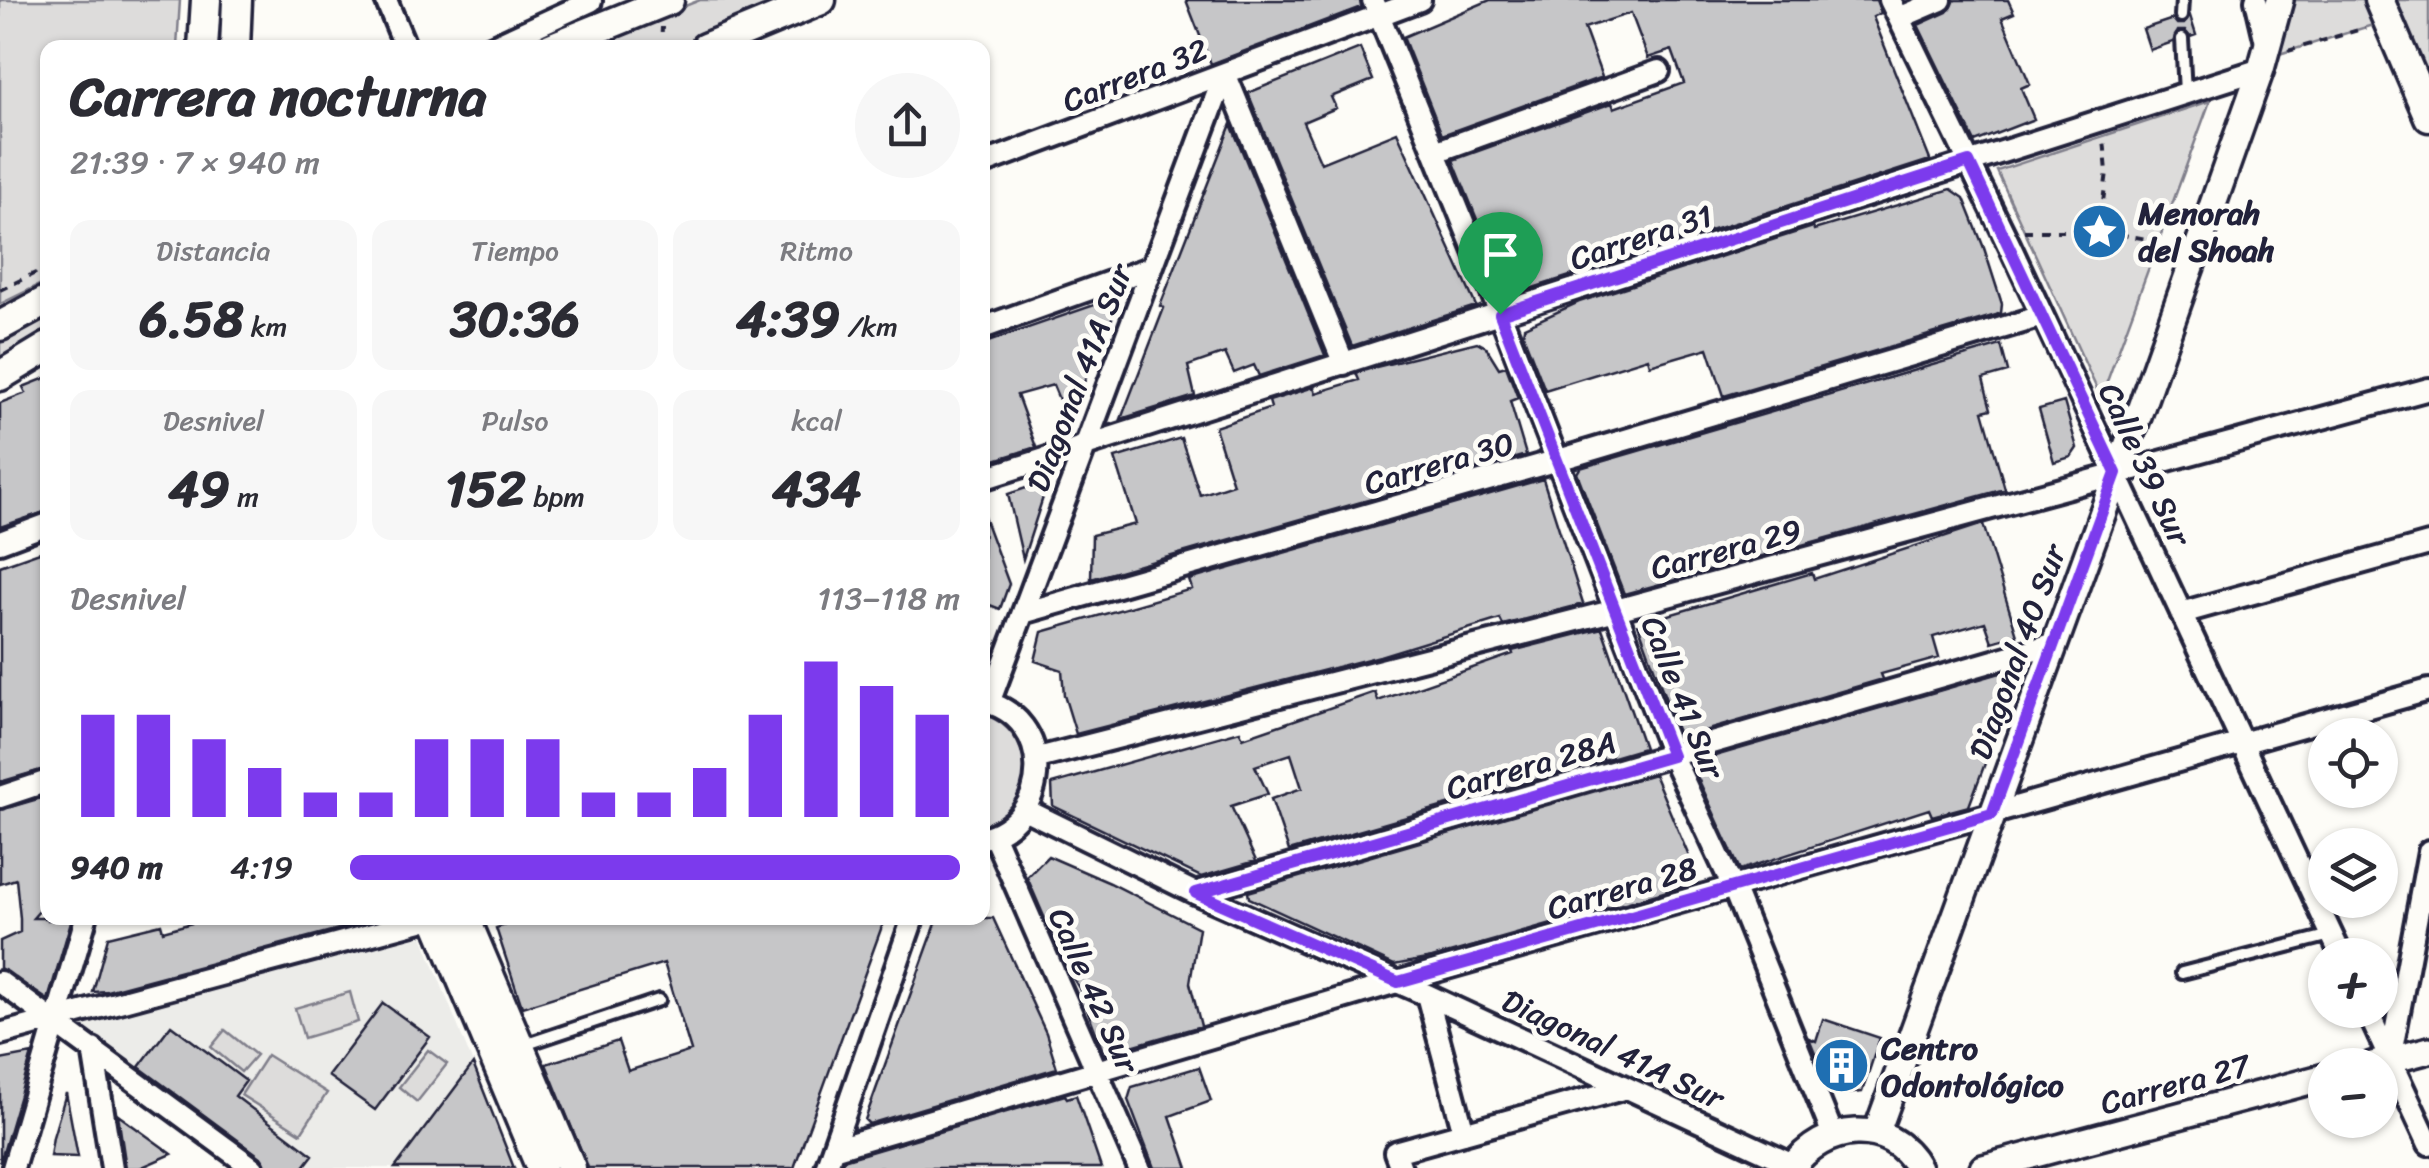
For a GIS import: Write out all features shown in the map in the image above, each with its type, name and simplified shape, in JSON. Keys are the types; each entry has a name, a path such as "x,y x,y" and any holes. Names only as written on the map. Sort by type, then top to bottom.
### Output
{"main road":[{"path":"204,40 206,0"},
{"path":"235,40 237,0"},
{"path":"570,40 670,0"},
{"path":"724,40 821,0"},
{"path":"2383,10 2429,118"},
{"path":"0,326 40,304"},
{"path":"0,376 40,352"},
{"path":"437,925 542,1168"},
{"path":"468,925 570,1168"}],"street":[{"path":"386,0 403,40"},
{"path":"608,25 628,0"},
{"name":"Carrera 32","path":"990,161 1225,74 1377,8 1420,0"},
{"path":"1894,9 1941,0"},
{"path":"2256,0 2264,59"},
{"name":"Diagonal 40 Sur","path":"1876,1134 2056,643 2264,59 2280,0"},
{"path":"506,40 591,1"},
{"name":"Calle 41 Sur","path":"1377,8 1672,756 1733,887 1833,1134"},
{"name":"Calle 39 Sur","path":"1894,9 2333,938"},
{"name":"Carrera 31","path":"990,476 2097,121 2185,92 2264,59"},
{"path":"1435,152 1659,71"},
{"path":"1225,74 1344,364"},
{"name":"Diagonal 41A Sur","path":"990,692 1225,74"},
{"path":"990,325 1152,267"},
{"name":"Carrera 30","path":"1023,613 2042,316"},
{"name":"Carrera 29","path":"1038,758 1616,610 2429,389"},
{"path":"0,542 40,527"},
{"path":"2181,613 2429,544"},
{"name":"Carrera 28A","path":"1196,893 2056,643"},
{"name":"Carrera 28","path":"829,1158 1398,982 2429,690"},
{"path":"990,704 1022,724 1038,758 1038,776 1026,810 1012,825 990,836"},
{"path":"0,797 40,784"},
{"name":"Diagonal 41A Sur","path":"1026,810 1196,893 1427,995 1792,1167"},
{"name":"Calle 42 Sur","path":"990,841 1140,1168"},
{"path":"2384,1048 2429,851"},
{"path":"13,1168 84,925"},
{"path":"0,1034 408,925"},
{"path":"829,1158 911,925"},
{"path":"0,982 253,1168"},
{"path":"1427,995 1464,1133"},
{"path":"93,1049 112,1168"},
{"path":"2398,1058 2429,1050"},
{"name":"Carrera 27","path":"1983,1168 2308,1082"},
{"path":"1398,1160 1464,1133 1626,1088"},
{"path":"2398,1092 2429,1144"},
{"path":"1792,1167 1804,1152 1833,1134 1862,1131 1898,1144 1918,1168"}],"lane":[{"path":"2181,16 2182,0"},
{"path":"2182,39 2185,92"},
{"path":"2182,973 2332,935"},
{"path":"520,1046 660,1000"}],"path":[{"path":"2264,59 2383,10"},
{"path":"2097,121 2108,157 2099,232"},
{"path":"2024,231 2099,232 2159,242"},
{"path":"0,290 40,270"}],"shaded area":[{"path":"0,0 180,0 177,40 40,40 40,284 0,304"},
{"path":"700,0 792,0 696,40 599,40"},
{"path":"2293,0 2363,0 2376,24 2276,55"},
{"path":"2396,0 2429,0 2429,85"},
{"path":"2210,101 2101,398 1997,171"},
{"path":"40,315 40,338 0,362 0,337"},
{"path":"990,718 1014,736 1025,770 1023,788 1002,817 990,823"},
{"path":"422,936 473,1064 395,1168 276,1168 72,1024"},
{"path":"350,992 358,1022 304,1038 295,1008"},
{"path":"225,1030 256,1055 241,1072 211,1047"},
{"path":"428,1050 447,1064 417,1102 399,1087"},
{"path":"267,1055 327,1093 301,1133 241,1095"}],"building":[{"path":"1186,0 1360,0 1361,7 1211,64"},
{"path":"1490,0 1876,0 1881,13 1873,17 1930,160 1508,296 1453,160 1612,103 1614,108 1684,83 1672,50 1648,58 1631,13 1584,28 1602,77 1442,135 1403,37"},
{"path":"1955,0 2008,0 2014,13 2002,18 2030,84 2021,88 2034,119 1975,142 1918,25 1947,12"},
{"path":"2190,16 2196,35 2190,37 2185,31 2178,31 2173,42 2150,50 2143,29 2173,19 2184,24"},
{"path":"1360,48 1373,80 1331,97 1336,108 1303,122 1321,163 1397,132 1476,306 1352,346 1248,93"},
{"path":"1231,124 1325,355 1259,376 1254,365 1234,373 1225,353 1188,366 1195,396 1121,419 1164,308 1160,306"},
{"path":"1951,189 1964,198 1984,248 2002,304 2001,313 1724,396 1708,348 1650,365 1648,358 1545,390 1523,334 1524,327 1579,302 1813,227 1814,230"},
{"path":"1103,302 1113,316 1078,396 1060,402 1053,385 1017,395 1036,447 990,461 990,341"},
{"path":"1477,342 1486,347 1499,368 1506,366 1518,398 1510,401 1526,455 1091,579 1092,535 1136,524 1115,458 1181,438 1200,495 1233,484 1215,427 1271,408 1269,401 1314,387 1316,393 1359,380 1356,373"},
{"path":"2001,345 2008,372 1983,379 1991,409 1983,411 2005,489 1624,594 1577,473 1580,468"},
{"path":"40,380 40,514 0,527 0,403 26,393 23,387"},
{"path":"2064,402 2077,448 2071,457 2054,462 2039,409"},
{"path":"1543,479 1583,604 1503,625 1500,619 1380,656 1076,734 1064,695 1062,670 1035,661 1042,632 1192,589 1189,580"},
{"path":"1038,484 1045,491 1023,559 1008,494"},
{"path":"1983,524 2017,635 1992,642 1985,622 1933,637 1939,658 1881,674 1883,679 1680,738 1638,624 1812,573 1814,579"},
{"path":"990,533 1009,584 1000,609 990,605"},
{"path":"40,552 40,770 0,782 0,566"},
{"path":"1602,628 1644,748 1603,760 1599,747 1562,760 1566,771 1289,851 1271,799 1302,788 1291,754 1255,766 1268,794 1231,806 1256,861 1201,877 1053,806 1052,784 1240,731 1243,738 1375,692 1378,701 1513,654 1512,651"},
{"path":"2007,671 2011,694 1969,806 1932,816 1929,809 1740,870 1691,763"},
{"path":"1654,774 1696,873 1692,884 1432,958 1394,965 1249,898 1248,892"},
{"path":"40,798 40,910 33,918 40,918 40,925 70,925 48,1000 0,968 0,941 20,932 20,918 16,879 0,884 0,810"},
{"path":"1048,856 1199,928 1190,983 1201,1026 1104,1054 1079,988 1027,877"},
{"path":"993,918 1046,1033 1057,1068 869,1124 865,1120 935,925 990,925"},
{"path":"157,925 161,925 163,931 185,925 354,925 93,992 108,937"},
{"path":"882,925 794,1168 588,1168 546,1064 618,1041 628,1071 691,1051 664,963 522,1007 496,928"},
{"path":"383,1003 430,1037 375,1110 328,1076"},
{"name":"Centro Odontológico","path":"1823,1019 1880,1038 1862,1092 1832,1095 1809,1038 1816,1041"},
{"path":"171,1025 246,1081 235,1096 313,1155 303,1168 267,1168 261,1157 139,1067"},
{"path":"32,1054 0,1163 0,1060"},
{"path":"473,1064 514,1168 395,1168"},
{"path":"1199,1067 1211,1101 1170,1116 1188,1168 1154,1168 1128,1100 1132,1087"},
{"path":"66,1093 78,1157 50,1156"},
{"path":"1076,1095 1101,1168 841,1168 843,1160"},
{"path":"118,1115 172,1154 140,1168 126,1168"}],"place":[{"name":"Menorah del Shoah","path":"2099,231"},
{"name":"Centro Odontológico","path":"1842,1066"}],"route":[{"path":"1969,162 2116,473 1992,814 1398,982 1196,893 1672,756 1500,314 1969,162"}]}
